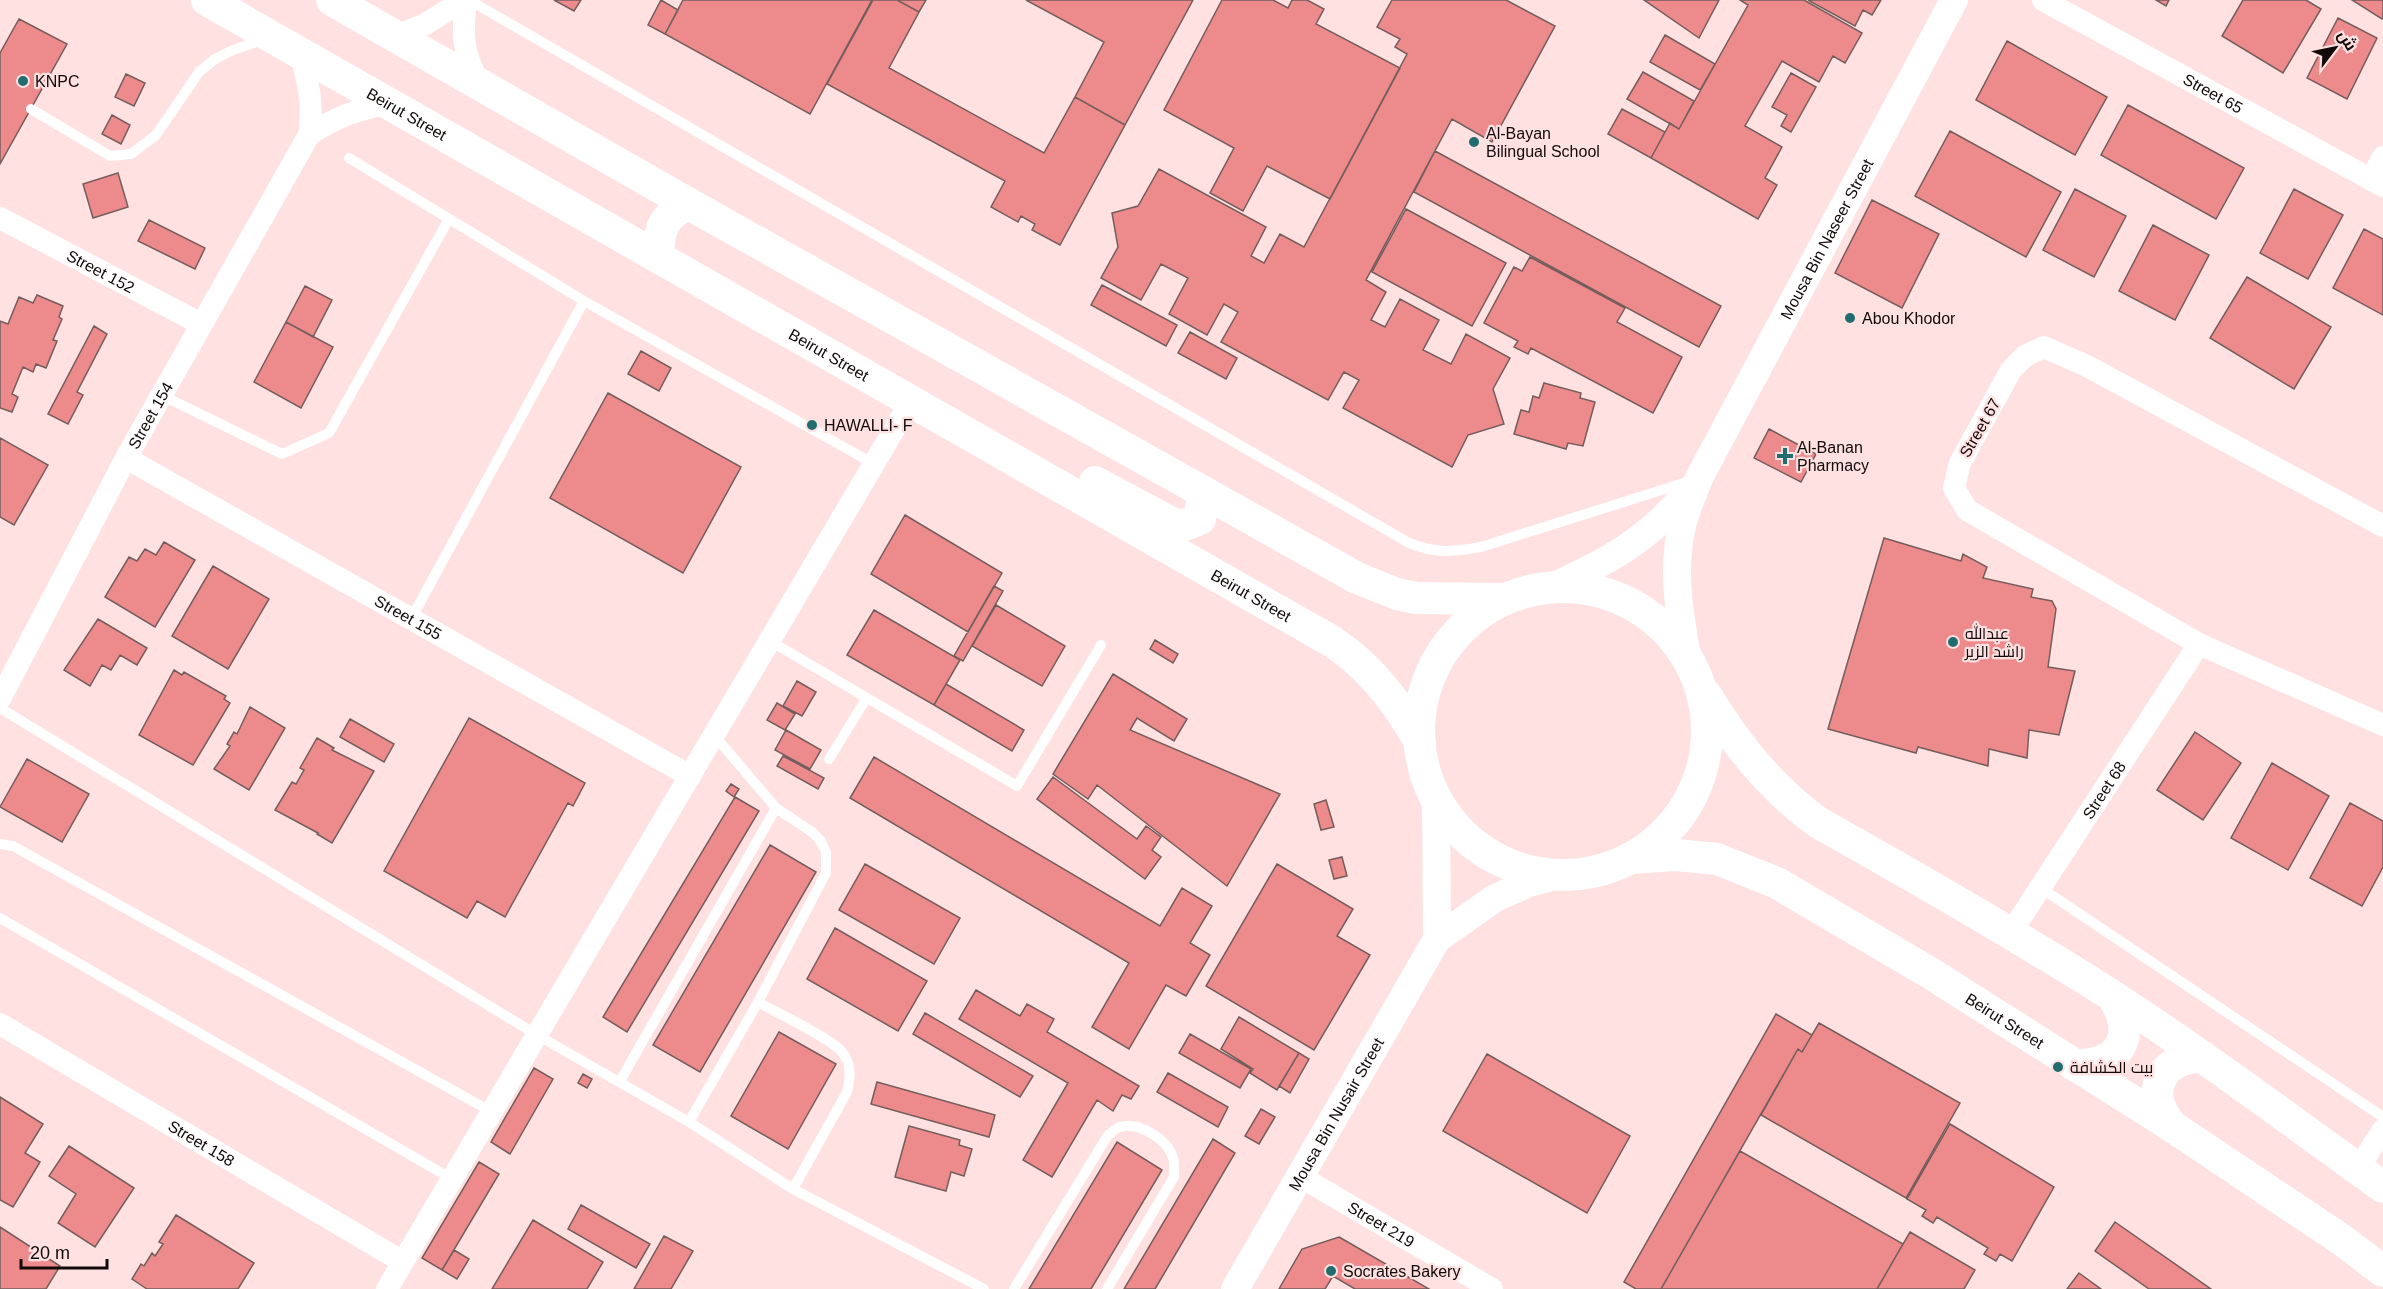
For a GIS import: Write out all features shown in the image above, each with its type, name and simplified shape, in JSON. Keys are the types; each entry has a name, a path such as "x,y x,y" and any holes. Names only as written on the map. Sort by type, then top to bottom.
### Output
{"main road":[{"name":"Beirut Street","path":"207,0 1347,651 1387,691 1420,742"},
{"path":"332,0 689,204 1357,578 1397,594 1435,599 1505,599"},
{"path":"658,257 663,224 674,211 689,204"},
{"path":"953,425 1032,448 1179,527 1200,519 1203,492"},
{"path":"1701,687 1706,715 1707,744 1702,772 1675,823 1654,843 1630,859 1592,872 1559,875 1534,871 1510,864 1487,852 1467,837 1450,818 1436,796 1426,770 1420,742 1420,717 1425,692 1442,653 1463,627 1483,611 1528,590 1552,587 1584,588 1615,596 1644,611 1668,632 1687,657 1722,723 1759,771 1799,809 1819,823 2090,982 2203,1057 2383,1187"},
{"name":"Beirut Street","path":"1630,859 1676,855 1718,859 1761,875 1930,973 2173,1127 2342,1240 2383,1271"},
{"path":"2074,1065 2091,1066 2107,1060 2119,1047 2125,1031 2124,1014 2114,999"},
{"path":"2173,1127 2164,1117 2158,1105 2157,1092 2160,1079 2167,1068 2178,1061 2190,1057 2203,1057"}],"street":[{"path":"395,36 424,25 467,0"},
{"path":"467,0 463,37 467,59 480,84"},
{"name":"Mousa Bin Naseer Street","path":"1687,657 1677,593 1678,550 1681,529 1699,478 1954,0"},
{"name":"Street 65","path":"2043,0 2377,183"},
{"name":"Street 154","path":"0,699 126,458 309,135 312,117 311,99 288,45"},
{"name":"Street 154","path":"309,135 331,120 351,112 390,103"},
{"path":"2377,183 2383,157"},
{"name":"Street 152","path":"0,218 201,324"},
{"name":"Street 67","path":"2383,526 2087,366 2044,347 2025,356 2012,370 1960,463 1954,488 1966,510 2199,644 2383,725"},
{"path":"387,1289 911,401"},
{"name":"Street 155","path":"126,458 690,776"},
{"name":"Mousa Bin Naseer Street","path":"1552,587 1616,556 1641,538 1661,522 1699,478"},
{"name":"Street 68","path":"2010,934 2199,644"},
{"path":"1436,796 1437,939"},
{"name":"Mousa Bin Nusair Street","path":"1234,1289 1437,939 1495,898 1530,883 1559,875"},
{"name":"Street 158","path":"0,1024 403,1262"},
{"path":"2358,1169 2383,1130"},
{"name":"Street 219","path":"1300,1177 1492,1289"}],"lane":[{"path":"467,0 1417,546 1450,553 1481,547 1699,478"},
{"path":"31,109 110,156 131,154 156,135 199,72 215,59 257,41 288,45"},
{"path":"350,158 584,301 874,464"},
{"path":"161,395 282,454 329,433 449,219"},
{"path":"411,619 584,301"},
{"path":"770,641 1017,786 1101,645"},
{"path":"829,759 866,699"},
{"path":"0,708 537,1035 689,1122 793,1189 984,1289"},
{"path":"689,1122 758,1002 826,873 827,863 826,852 820,840 776,808 714,735"},
{"path":"620,1081 776,808"},
{"path":"0,844 13,846 492,1112"},
{"path":"2041,888 2383,1117"},
{"path":"0,918 452,1179"},
{"path":"758,1002 831,1043 843,1052 849,1066 851,1078 847,1092 793,1189"},
{"path":"1014,1289 1108,1135 1119,1127 1135,1127 1151,1134 1167,1146 1174,1160 1174,1177 1107,1289"}],"building":[{"path":"554,0 581,0 574,11"},
{"path":"661,0 678,10 665,34 648,25"},
{"path":"683,0 872,0 810,114 665,34"},
{"path":"873,0 897,0 919,12 889,68 1044,153 1075,97 1125,125 1060,245 1032,230 1035,224 1021,216 1018,222 991,207 1005,181 827,84"},
{"path":"897,0 926,0 919,12"},
{"path":"1026,0 1193,0 1125,125 1075,97 1104,42"},
{"path":"1222,0 1273,0 1288,8 1292,0 1307,0 1324,9 1316,24 1400,68 1330,199 1267,166 1243,211 1210,193 1234,148 1164,110"},
{"path":"1392,0 1506,0 1555,26 1492,142 1452,119 1366,280 1386,292 1371,320 1385,327 1400,299 1439,320 1423,350 1451,364 1466,334 1510,358 1493,389 1504,424 1468,435 1452,467 1343,408 1359,380 1344,372 1328,400 1221,342 1238,312 1224,304 1207,335 1169,314 1188,278 1161,264 1141,300 1101,278 1118,247 1112,213 1138,206 1159,169 1266,227 1251,256 1264,263 1280,234 1304,247 1407,54 1395,47 1400,39 1377,27"},
{"path":"1644,0 1719,0 1699,38"},
{"path":"1740,0 1804,0 1862,33 1845,63 1833,56 1819,82 1782,61 1745,126 1782,147 1765,178 1777,185 1758,219 1651,158 1670,123 1679,129 1748,5"},
{"path":"1808,0 1881,0 1872,15 1863,10 1855,26"},
{"path":"2156,0 2169,0 2166,6"},
{"path":"2243,0 2306,0 2321,9 2283,73 2222,36"},
{"path":"2352,0 2383,0 2382,19"},
{"path":"2338,18 2377,38 2347,99 2307,78"},
{"name":"KNPC","path":"19,19 67,44 0,164 0,53"},
{"path":"1665,35 1715,64 1700,90 1650,62"},
{"path":"2007,41 2107,97 2075,155 1976,100"},
{"path":"1643,72 1694,101 1679,129 1627,99"},
{"path":"1791,73 1816,87 1791,132 1781,126 1787,115 1772,107"},
{"path":"126,74 145,83 134,106 115,97"},
{"path":"2128,105 2244,168 2216,219 2101,155"},
{"path":"1622,109 1665,132 1651,158 1608,134"},
{"path":"112,115 130,125 121,144 102,134"},
{"path":"1950,131 2061,192 2026,257 1915,196"},
{"path":"1435,151 1721,306 1699,347 1414,192"},
{"path":"118,173 128,207 93,218 83,184"},
{"path":"2075,189 2126,216 2094,277 2043,250"},
{"path":"2294,189 2343,215 2308,279 2260,253"},
{"path":"1872,200 1939,234 1902,308 1835,273"},
{"path":"1406,209 1506,263 1472,326 1372,272"},
{"path":"149,220 205,248 195,269 138,241"},
{"path":"2153,225 2209,255 2175,320 2119,291"},
{"path":"2364,229 2383,239 2383,315 2333,288"},
{"path":"1530,257 1625,308 1617,322 1682,357 1653,413 1531,348 1528,354 1514,347 1518,341 1484,323 1514,267 1522,271"},
{"path":"2247,277 2331,327 2294,389 2210,338"},
{"path":"1102,285 1177,325 1166,346 1091,305"},
{"path":"305,286 332,300 313,337 286,322"},
{"path":"37,295 63,306 59,317 62,319 53,340 57,341 46,368 36,364 33,372 23,367 12,394 18,397 12,412 0,408 0,321 8,324 19,297 33,303"},
{"path":"286,322 333,347 301,408 254,382"},
{"path":"94,326 107,334 77,392 83,395 68,424 48,414"},
{"path":"1190,332 1237,358 1226,379 1178,353"},
{"path":"641,351 671,368 659,391 628,374"},
{"path":"1544,383 1581,393 1580,398 1595,402 1583,446 1568,443 1566,449 1514,434 1521,410 1529,412 1533,396 1539,398"},
{"path":"608,393 741,467 683,573 550,498"},
{"name":"Al-Banan Pharmacy","path":"1769,429 1816,454 1801,482 1754,458"},
{"path":"0,438 48,465 14,525 0,517"},
{"path":"905,515 1002,573 968,632 871,574"},
{"name":"عبدالله راشد الزير","path":"1884,538 1961,561 1963,554 1987,567 1983,578 2033,589 2031,597 2052,601 2056,609 2048,667 2075,671 2059,735 2029,730 2027,758 1989,749 1988,766 1918,747 1916,753 1828,729"},
{"path":"164,542 195,560 155,627 105,597 129,557 137,561 145,549 156,555"},
{"path":"213,566 269,599 228,669 172,636"},
{"path":"994,586 1003,591 963,661 954,656"},
{"path":"996,605 1065,646 1042,686 972,646"},
{"path":"874,610 960,660 934,705 847,655"},
{"path":"98,619 147,648 137,665 120,655 111,670 102,665 90,686 64,670"},
{"path":"1155,640 1178,654 1173,663 1150,649"},
{"path":"174,670 182,675 184,672 226,696 224,699 230,703 193,765 139,735"},
{"path":"1113,674 1187,719 1174,741 1137,718 1130,730 1280,794 1227,886 1097,785 1088,799 1053,774"},
{"path":"797,681 816,692 802,716 783,706"},
{"path":"946,684 1024,730 1012,751 934,705"},
{"path":"777,703 795,714 785,730 767,720"},
{"path":"250,707 285,728 249,790 214,769 230,746 227,744 234,732 237,734"},
{"path":"469,718 585,783 573,806 568,803 505,917 477,901 467,918 384,871"},
{"path":"350,719 394,744 384,762 340,737"},
{"path":"786,730 821,750 810,769 775,750"},
{"path":"2195,732 2241,763 2203,820 2157,790"},
{"path":"317,738 334,748 332,750 374,771 332,843 275,810 292,782 296,784 304,770 300,768"},
{"path":"783,756 824,778 818,789 777,766"},
{"path":"874,757 1160,926 1182,888 1212,906 1190,943 1210,955 1186,996 1166,985 1129,1049 1092,1027 1129,963 850,798"},
{"path":"27,759 89,794 62,842 0,807"},
{"path":"2272,763 2329,796 2288,870 2231,838"},
{"path":"1053,777 1137,839 1146,826 1161,837 1152,850 1161,857 1145,879 1037,799"},
{"path":"731,784 739,789 734,797 726,791"},
{"path":"735,797 759,811 627,1032 603,1017"},
{"path":"1326,800 1334,827 1321,830 1314,804"},
{"path":"2350,803 2383,821 2383,867 2362,906 2310,878"},
{"path":"770,845 816,872 700,1072 653,1045"},
{"path":"1342,857 1347,876 1334,879 1329,860"},
{"path":"865,864 960,918 934,964 839,910"},
{"path":"1277,864 1353,909 1337,936 1370,955 1314,1050 1206,986"},
{"path":"835,928 927,981 898,1031 807,979"},
{"path":"976,990 1020,1016 1027,1004 1054,1019 1047,1032 1139,1086 1131,1099 1122,1095 1113,1111 1097,1100 1052,1177 1023,1160 1068,1083 959,1019"},
{"path":"925,1013 1033,1076 1020,1097 913,1034"},
{"path":"1776,1014 1812,1035 1802,1052 1798,1049 1661,1289 1636,1289 1624,1282"},
{"path":"1239,1017 1299,1053 1277,1090 1250,1073 1253,1069 1221,1049"},
{"path":"1819,1023 1960,1103 1906,1198 1761,1115 1798,1049 1802,1052"},
{"path":"779,1032 836,1064 788,1149 731,1116"},
{"path":"1190,1034 1251,1069 1240,1088 1179,1053"},
{"path":"1299,1053 1309,1059 1290,1093 1279,1086"},
{"path":"1487,1054 1630,1136 1587,1213 1443,1131"},
{"path":"534,1068 553,1079 510,1154 491,1142"},
{"path":"1168,1073 1228,1107 1218,1127 1157,1092"},
{"path":"583,1074 592,1079 587,1088 578,1083"},
{"path":"877,1082 995,1115 989,1137 871,1104"},
{"path":"0,1097 43,1124 25,1153 40,1162 13,1207 0,1200"},
{"path":"1261,1109 1275,1117 1259,1144 1245,1136"},
{"path":"1950,1124 2054,1187 2012,1261 2000,1254 1996,1261 1984,1254 1988,1248 1937,1217 1933,1223 1922,1216 1926,1210 1907,1199"},
{"path":"909,1126 960,1140 959,1145 972,1149 964,1176 951,1172 946,1191 895,1177"},
{"path":"1213,1139 1235,1153 1155,1289 1124,1289"},
{"path":"1117,1142 1162,1170 1091,1289 1029,1289"},
{"path":"69,1146 134,1188 95,1247 58,1223 76,1194 49,1176"},
{"path":"1740,1151 1903,1244 1877,1289 1661,1289"},
{"path":"479,1162 499,1174 442,1270 422,1258"},
{"path":"581,1205 650,1244 636,1268 568,1229"},
{"path":"176,1215 254,1263 238,1289 147,1289 132,1279 141,1264 144,1266 152,1253 155,1256 163,1244 159,1242"},
{"path":"533,1220 603,1262 587,1289 492,1289"},
{"path":"2115,1222 2211,1289 2149,1289 2095,1251"},
{"path":"0,1227 60,1266 46,1289 0,1289"},
{"path":"1910,1232 1975,1270 1964,1289 1877,1289"},
{"path":"664,1236 693,1251 671,1289 634,1289"},
{"path":"1339,1237 1429,1289 1355,1289 1333,1276 1325,1289 1279,1289 1302,1249"},
{"path":"454,1250 469,1259 457,1279 442,1270"},
{"path":"2079,1273 2101,1289 2067,1289"}],"place":[{"name":"KNPC","path":"23,81"},
{"name":"Al-Bayan Bilingual School","path":"1474,142"},
{"name":"Abou Khodor","path":"1850,318"},
{"name":"HAWALLI- F","path":"812,425"},
{"name":"Al-Banan Pharmacy","path":"1785,456"},
{"name":"عبدالله راشد الزير","path":"1953,642"},
{"name":"بيت الكشافة","path":"2058,1067"},
{"name":"Socrates Bakery","path":"1331,1271"}]}
